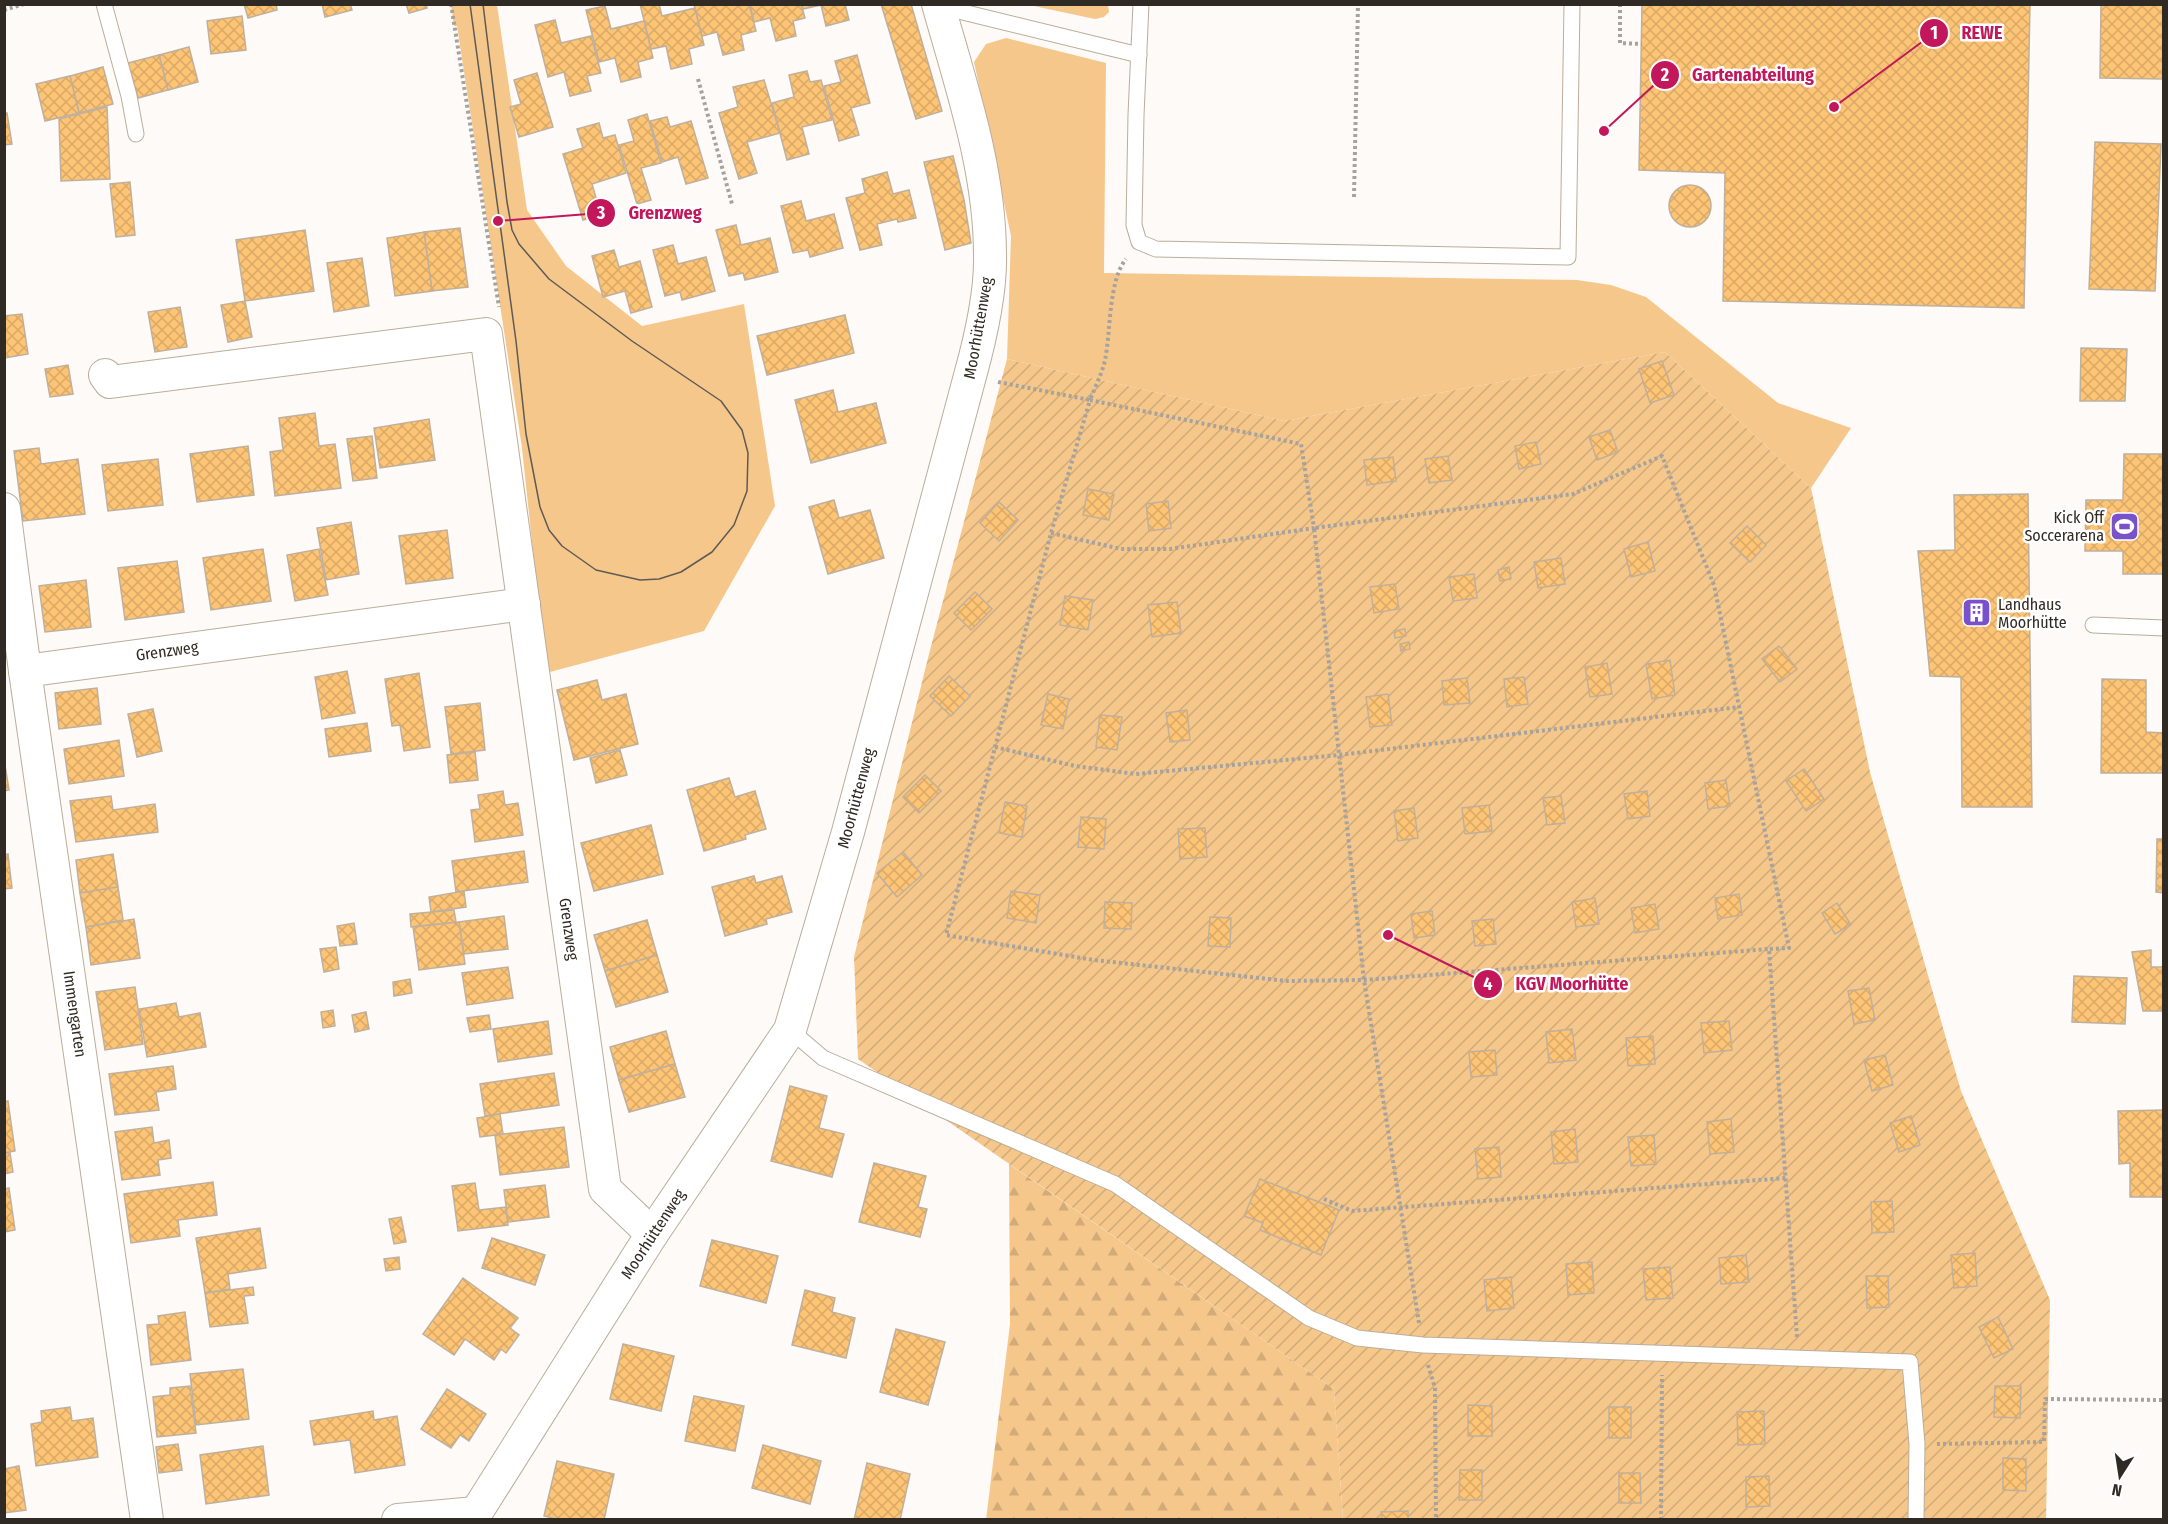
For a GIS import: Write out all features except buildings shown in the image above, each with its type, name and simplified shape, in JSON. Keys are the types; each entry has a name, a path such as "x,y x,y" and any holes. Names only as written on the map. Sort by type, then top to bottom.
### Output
{"street":[{"name":"Moorhüttenweg","path":"480,1516 652,1234 790,1030 848,832 970,376 984,314 990,256 988,213 969,114 938,5"},
{"name":"Grenzweg","path":"105,375 110,382 486,334 605,1189 652,1234"},
{"name":"Immengarten","path":"4,509 147,1520"},
{"name":"Grenzweg","path":"25,670 524,604"},
{"path":"398,1520 480,1516"}],"lane":[{"path":"104,4 129,96 136,134"},
{"path":"1141,4 1134,225 1139,242 1156,249 1568,257 1572,4"},
{"path":"938,5 1139,55"},
{"path":"2093,625 2163,628"},
{"path":"790,1030 823,1058 1115,1184 1310,1318 1357,1338 1423,1345 1910,1362 1917,1444 1916,1520"}],"path":[{"path":"4,10 24,4"},
{"path":"451,4 500,311"},
{"path":"1354,197 1358,4"},
{"path":"1620,4 1620,44 1641,44"},
{"path":"698,79 732,204"},
{"path":"1051,533 1121,549 1170,549 1573,494 1662,456 1714,585 1789,948 1364,980 1276,980 1094,960 946,935 1051,533 1090,400 1105,361 1112,305 1120,266 1139,242"},
{"path":"970,376 1301,444 1314,528 1364,980 1423,1345 1435,1388 1436,1520"},
{"path":"995,747 1075,766 1136,774 1339,755 1739,707"},
{"path":"1768,949 1799,1358"},
{"path":"1324,1199 1352,1211 1785,1178"},
{"path":"1661,1520 1662,1353"},
{"path":"1917,1444 2044,1442 2044,1399 2163,1400"}],"green space":[{"path":"451,5 497,5 527,210 566,266 642,326 744,304 775,506 704,631 546,673 522,448 457,26 454,26"},
{"path":"1029,5 1108,5 1109,12 1104,17 1095,19"},
{"path":"1006,38 1106,63 1104,273 1577,280 1611,285 1646,297 1778,403 1851,428 1811,488 1665,352 1284,421 1007,359 1011,236 974,62 986,44"},
{"path":"1665,352 1811,488 1870,772 1961,1091 2050,1300 2046,1519 1343,1519 1334,1389 858,1059 854,957 929,654 1007,359 1284,421"},
{"path":"1009,1164 1334,1389 1343,1519 986,1520 1010,1324"}],"tram line":[{"path":"470,4 516,341 526,434 540,507 549,530 562,546 596,570 640,580 659,579 681,572 712,552 734,525 747,491 748,453 742,430 721,401 632,341 549,279 519,244 512,230 507,202 483,4"}],"place":[{"name":"REWE","path":"1834,107"},
{"name":"Gartenabteilung","path":"1604,131"},
{"name":"Grenzweg","path":"498,221"},
{"name":"Kick Off Soccerarena","path":"2125,526"},
{"name":"Landhaus Moorhütte","path":"1977,613"},
{"name":"KGV Moorhütte","path":"1388,935"}]}
